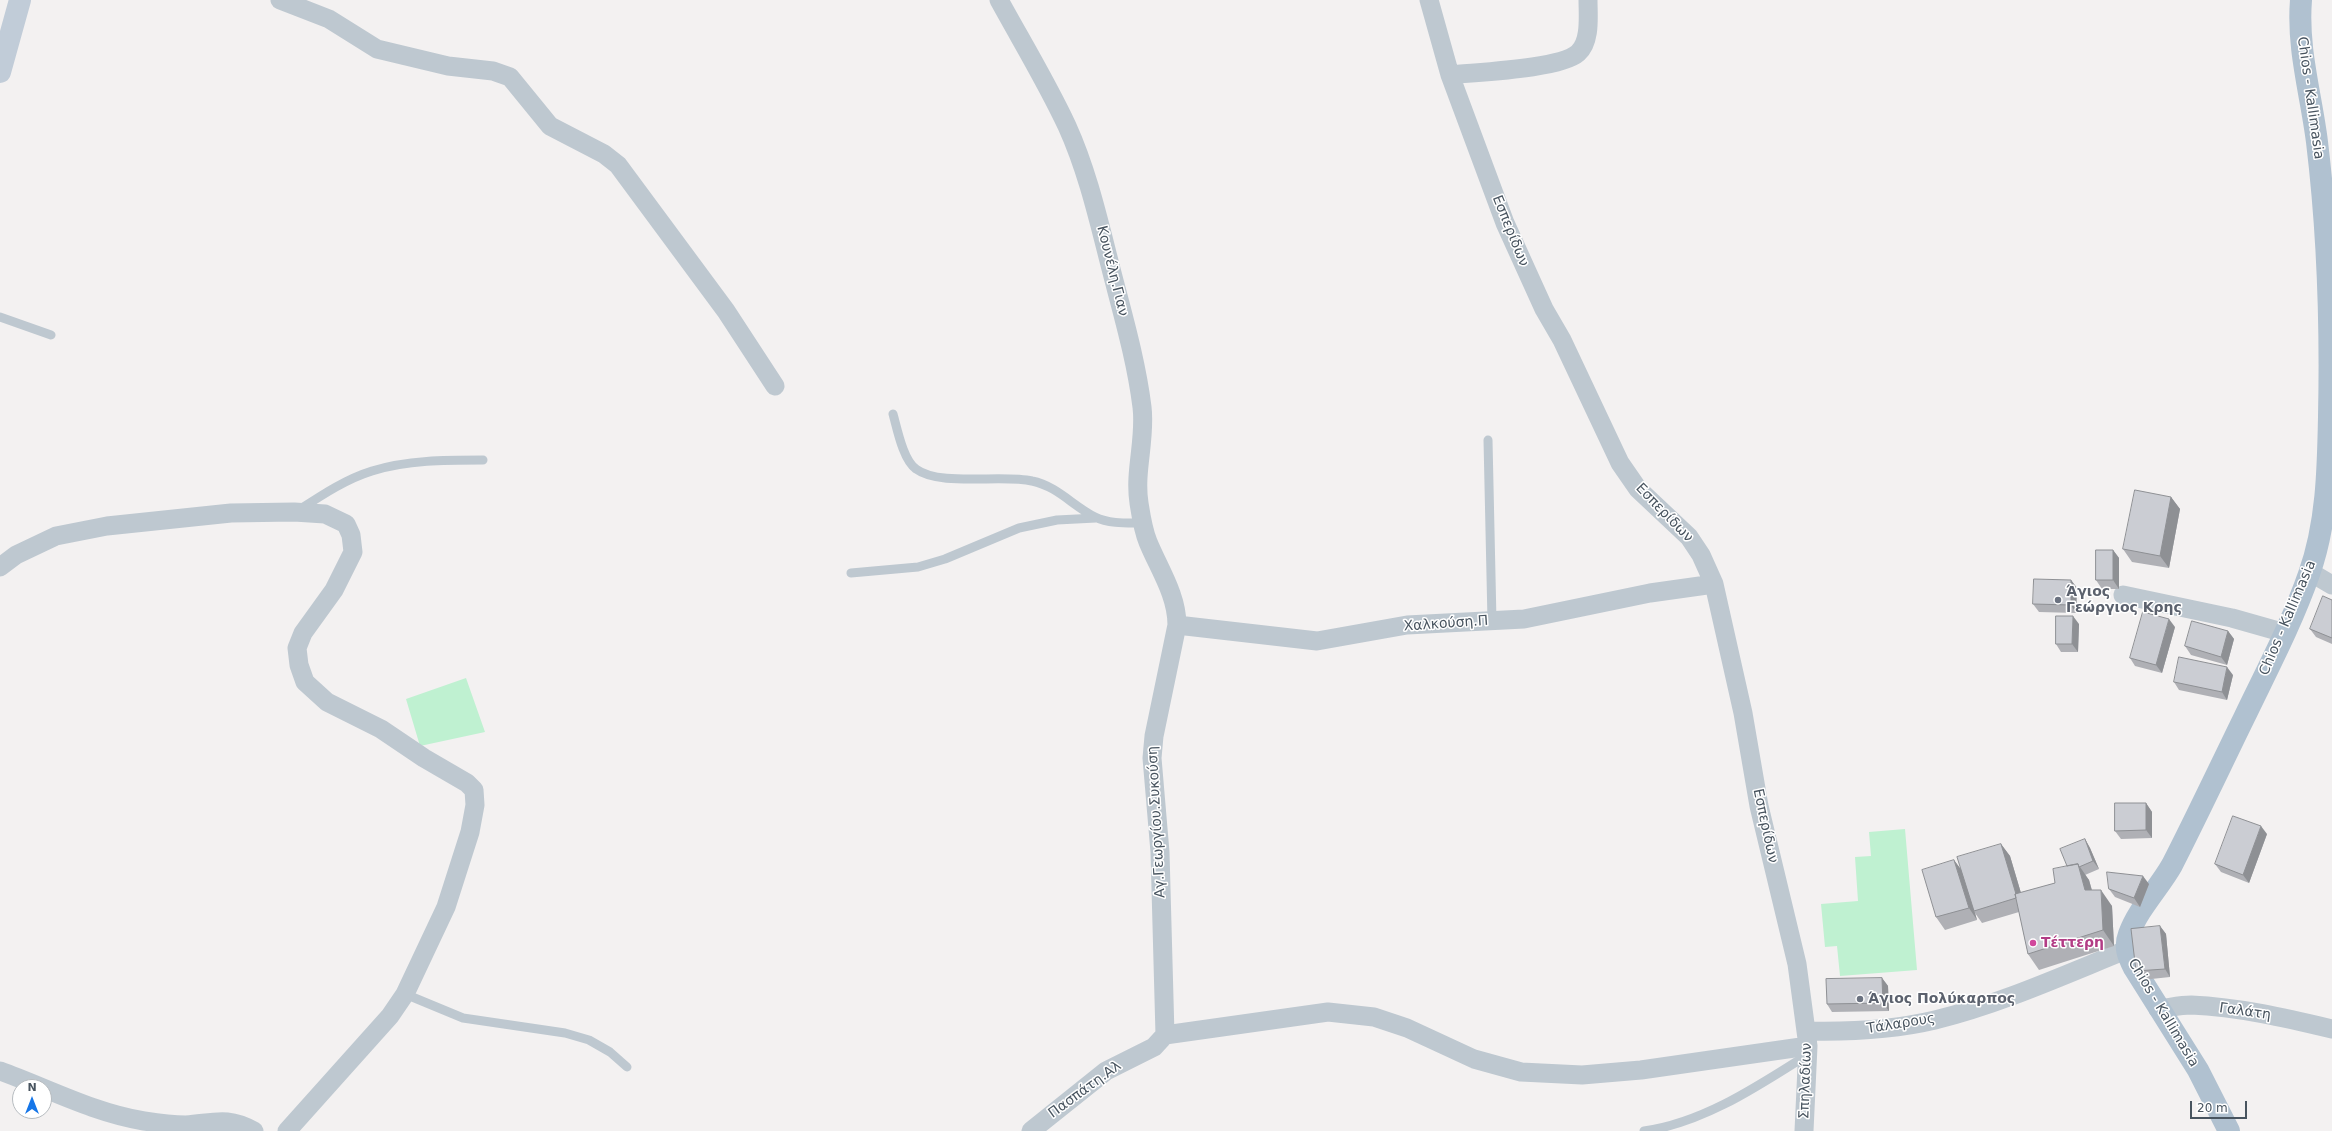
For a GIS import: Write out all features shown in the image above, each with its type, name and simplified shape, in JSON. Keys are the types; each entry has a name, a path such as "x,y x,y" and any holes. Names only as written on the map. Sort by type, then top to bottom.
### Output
{"main road":[{"path":"0,72 20,0"},
{"name":"Chios - Kallimasia","path":"2229,1131 2198,1070 2158,1009 2134,968 2126,950 2129,932 2170,867 2285,633 2310,572 2319,538 2325,502 2331,352 2326,234 2316,138 2302,57 2300,0"}],"street":[{"path":"280,0 329,19 377,49 448,66 493,71 510,77 550,126 604,154 618,165 726,311 775,386"},
{"name":"Κουνέλη.Γιαν","path":"999,0 1067,126 1083,169 1099,220 1126,325 1142,407 1144,430 1139,501 1142,523 1147,541 1157,560"},
{"name":"Εσπερίδων","path":"1429,0 1450,75 1505,224 1544,309 1562,340 1620,463 1638,489 1689,537 1701,556 1714,584 1743,713 1759,806 1797,964 1808,1044"},
{"path":"1450,75 1540,65 1567,60 1579,52 1587,34 1588,0"},
{"path":"0,567 16,555 56,536 107,526 231,513 294,512 325,514 346,524 352,535 354,552 334,590 303,633 297,648 299,665 305,682 327,702 381,729 424,758 467,782 474,790 475,806 470,832 446,907 406,994 376,1032 287,1131"},
{"name":"Αγ.Γεωργίου.Συκούση","path":"1157,560 1177,609 1177,625 1154,736 1152,758 1160,852 1163,994 1166,1035"},
{"path":"2310,572 2332,585"},
{"name":"Χαλκούση.Π","path":"1177,625 1317,641 1407,625 1524,619 1650,593 1714,584"},
{"path":"2123,595 2232,618 2285,633"},
{"name":"Τάλαρους","path":"1166,1035 1328,1012 1374,1017 1407,1028 1474,1059 1521,1072 1582,1075 1641,1070 1808,1044 1844,1032 1879,1029 1933,1020 2015,994 2126,950"},
{"name":"Γαλάτη","path":"2158,1009 2190,1005 2272,1015 2332,1029"},
{"name":"Πασπάτη.Αλ","path":"1031,1131 1106,1072 1154,1047 1166,1035"},
{"name":"Σπηλαδίων","path":"1804,1131 1808,1044"},
{"path":"0,1071 96,1109 143,1121 185,1125 216,1120 233,1121 254,1131"}],"lane":[{"path":"0,317 51,335"},
{"path":"893,414 907,458 916,469 936,477 1031,480 1051,487 1096,518 1110,522 1142,523"},
{"path":"1488,440 1492,620"},
{"path":"294,512 335,487 372,471 404,464 483,460"},
{"path":"851,573 918,567 946,559 1019,528 1057,520 1096,518"},
{"path":"406,994 463,1018 565,1033 589,1040 610,1052 627,1067"},
{"path":"1644,1131 1682,1122 1751,1092 1808,1044"}],"green space":[{"path":"466,678 485,732 420,746 406,699"},
{"path":"1905,829 1917,970 1840,976 1837,946 1825,947 1821,904 1858,901 1855,857 1871,856 1869,832"}],"building":[{"path":"2135,490 2171,497 2160,556 2123,549"},
{"path":"2096,550 2113,550 2113,580 2096,580"},
{"path":"2034,579 2071,580 2071,605 2033,604"},
{"path":"2323,596 2332,600 2332,638 2310,629"},
{"path":"2143,612 2169,619 2156,665 2130,658"},
{"path":"2056,616 2073,616 2072,644 2056,644"},
{"path":"2192,621 2228,631 2221,657 2185,646"},
{"path":"2179,657 2227,667 2222,692 2174,682"},
{"path":"2115,803 2146,803 2146,830 2115,831"},
{"path":"2233,816 2261,826 2243,875 2215,864"},
{"path":"2085,839 2093,861 2079,867 2078,864 2067,866 2060,849"},
{"path":"2001,844 2016,898 1974,911 1957,857"},
{"path":"1954,860 1969,908 1936,917 1922,870"},
{"path":"2078,864 2085,890 2101,890 2103,930 2028,954 2015,894 2055,883 2053,869"},
{"path":"2107,872 2143,876 2134,898 2109,889"},
{"path":"2160,926 2165,969 2136,971 2131,929"},
{"name":"Άγιος Πολύκαρπος","path":"1882,978 1883,1003 1827,1004 1826,979"}],"place":[{"name":"Άγιος Γεώργιος Κρης","path":"2058,600"},
{"name":"Τέττερη","path":"2033,943"},
{"name":"Άγιος Πολύκαρπος","path":"1860,999"}]}
